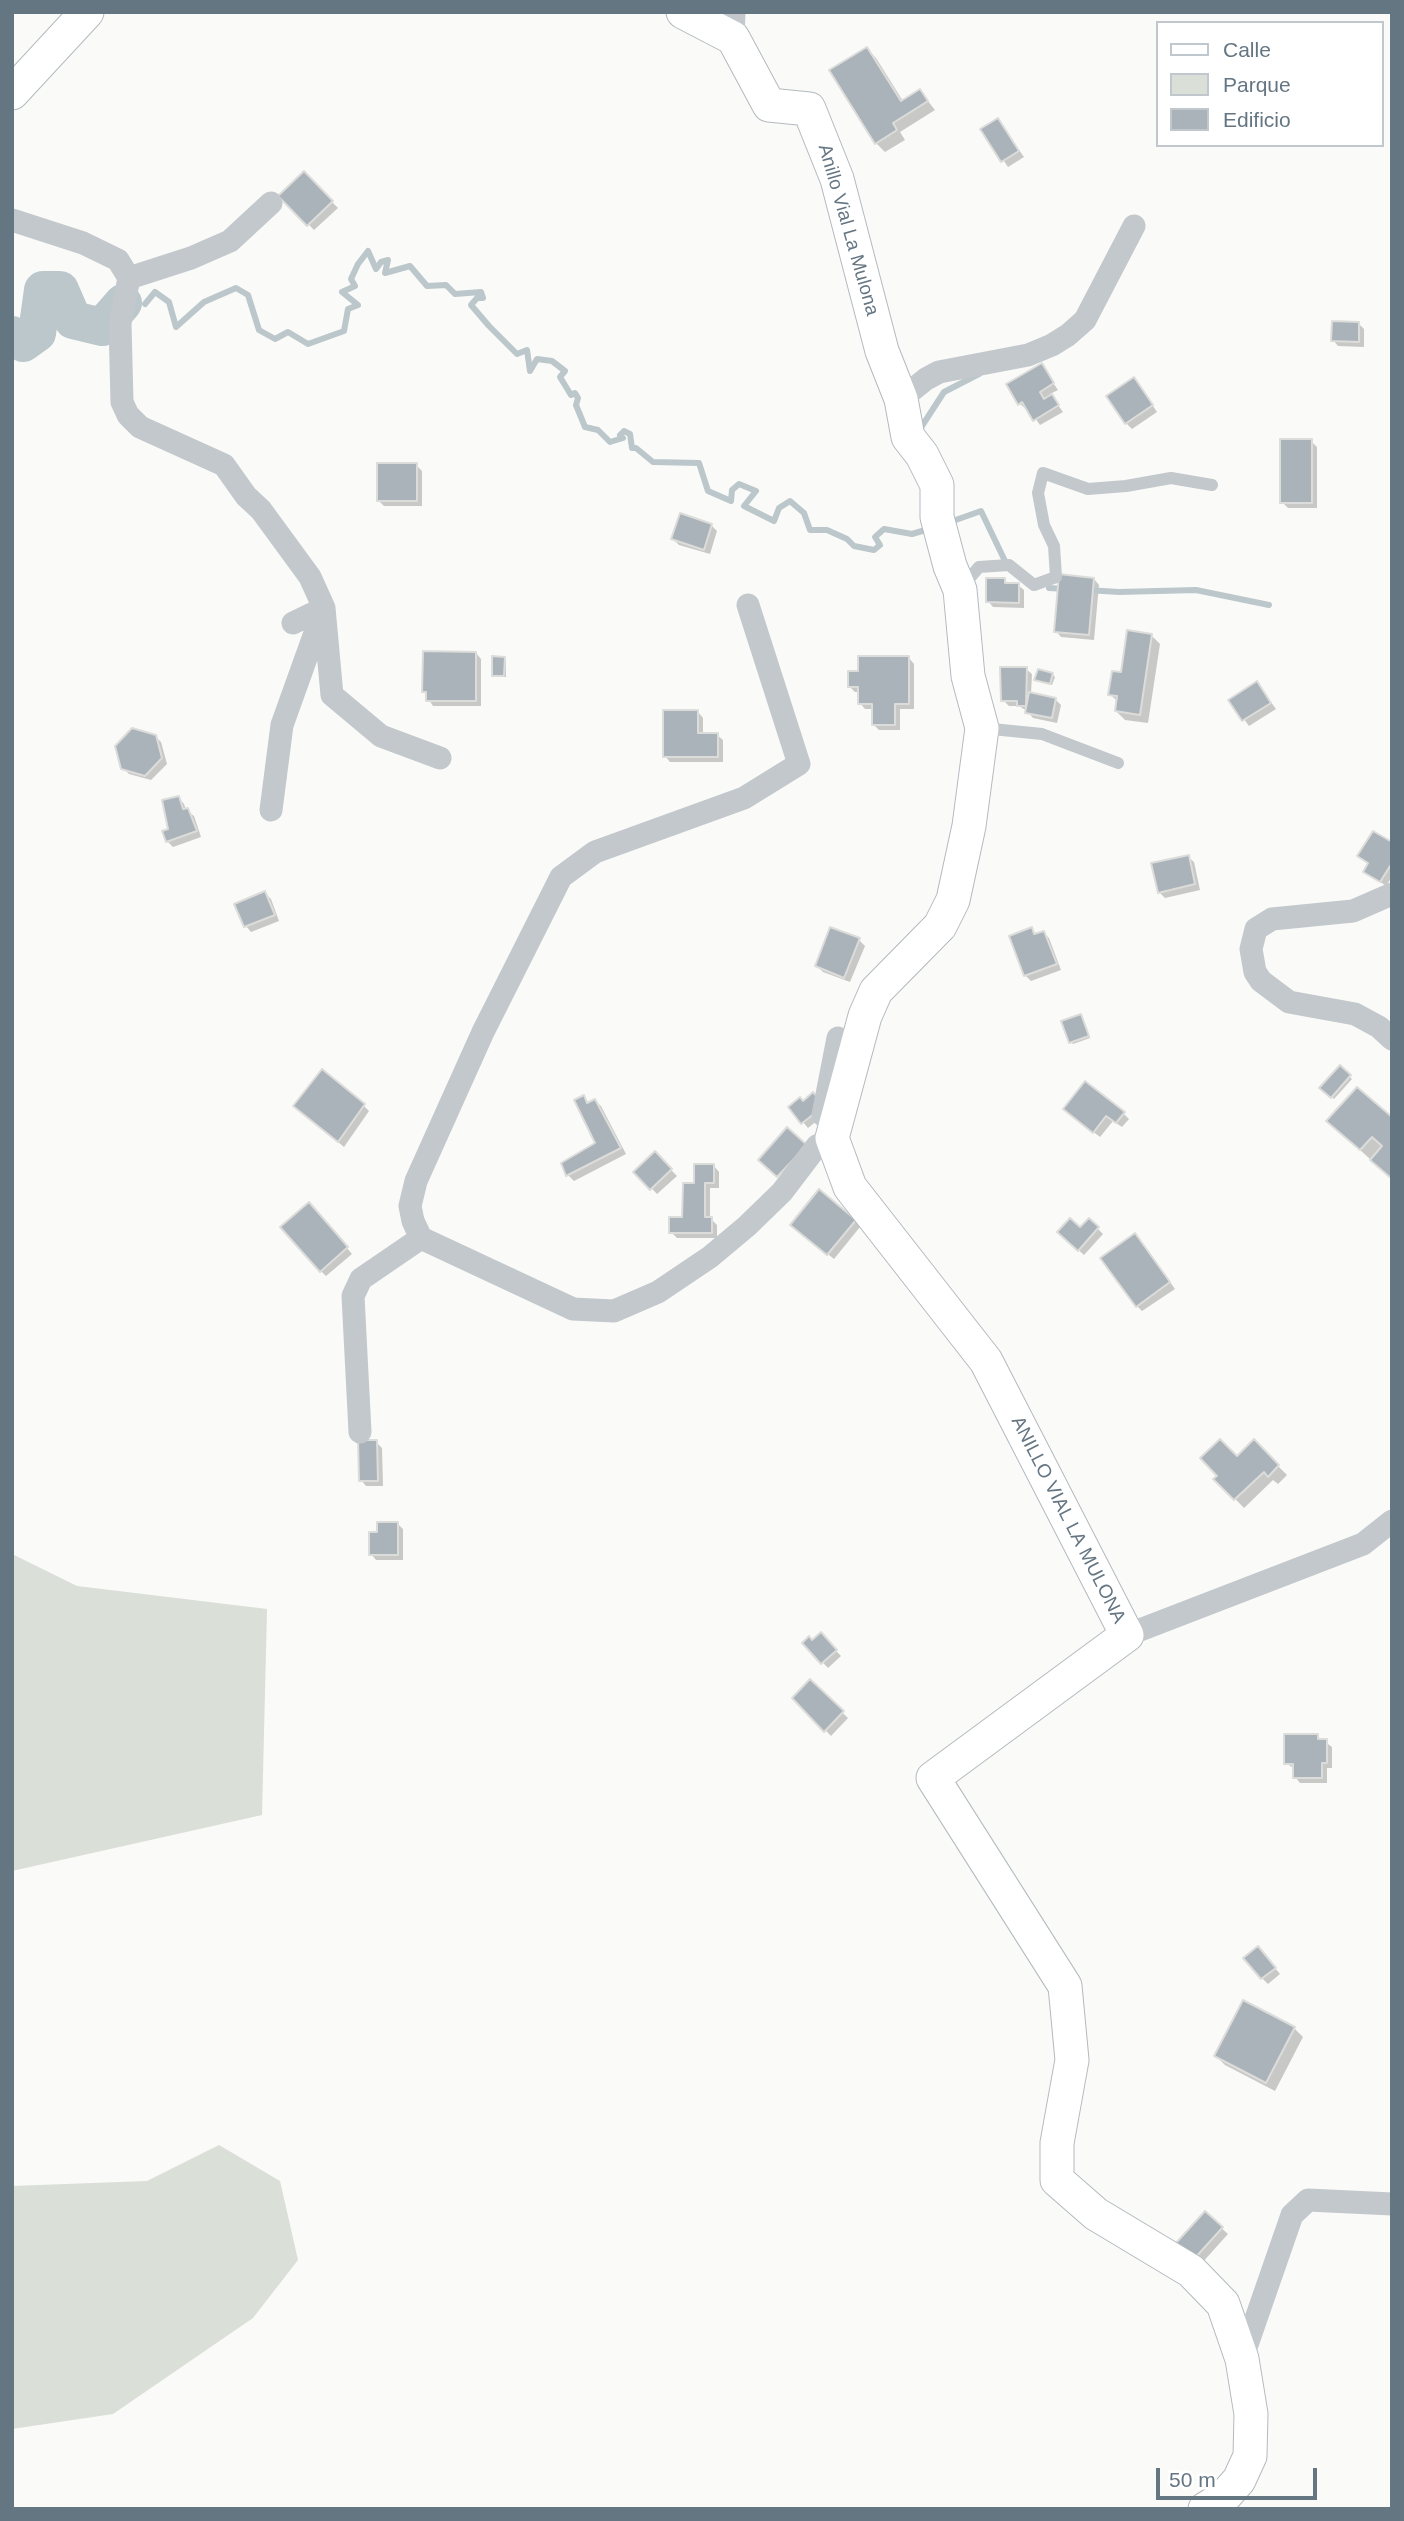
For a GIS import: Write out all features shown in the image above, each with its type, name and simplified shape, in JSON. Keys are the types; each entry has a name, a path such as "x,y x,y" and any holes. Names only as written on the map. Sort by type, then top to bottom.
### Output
{"street":[{"path":"12,93 87,12"},
{"name":"Anillo Vial La Mulona","path":"683,12 734,25 769,104 809,110 837,179 882,351 901,399 915,446 937,485 942,532 950,566 960,590"},
{"path":"129,278 191,258 230,241 271,203"},
{"path":"12,220 83,243 118,260 129,278 120,323 122,402 128,415 140,427 223,465 246,496 261,510 310,577 324,608 332,695 381,736 440,758"},
{"path":"901,399 939,372 1028,355 1052,345 1085,320 1134,226"},
{"path":"748,605 799,764 744,798 595,852 561,877 483,1032 416,1181 410,1206 421,1238 573,1309 614,1311 658,1292 710,1257 747,1226 782,1192 825,1142 865,1016 876,991 940,926 953,900 969,826 982,728 968,676 960,590"},
{"path":"293,623 324,608"},
{"path":"271,810 282,725 324,608"},
{"path":"1392,894 1353,911 1272,919 1256,929 1251,949 1255,972 1261,981 1289,1002 1355,1014 1380,1027 1392,1038"},
{"path":"825,1142 838,1038"},
{"name":"ANILLO VIAL LA MULONA","path":"825,1142 850,1187 986,1361 1127,1635 933,1778 1065,1986 1072,2060 1057,2143 1058,2180 1096,2214 1191,2271 1223,2304 1242,2359 1251,2414 1250,2456 1239,2480 1223,2498 1205,2509"},
{"path":"360,1432 353,1296 361,1279 421,1238"},
{"path":"1127,1635 1363,1544 1392,1521"},
{"path":"1242,2359 1292,2216 1308,2200 1392,2204"}],"lane":[{"path":"960,590 979,567 1009,565 1034,585 1056,576 1054,546 1044,526 1038,493 1043,473 1088,489 1171,478 1212,485"},
{"path":"982,728 1042,733 1118,763"}],"green space":[{"path":"12,1554 77,1586 267,1609 262,1815 12,1871"},
{"path":"219,2145 280,2181 298,2260 253,2318 113,2414 12,2429 12,2186 147,2181"}],"building":[{"path":"867,47 901,101 920,89 928,101 893,123 897,130 875,144 829,70"},
{"path":"998,118 1019,151 1001,162 980,129"},
{"path":"304,171 333,201 307,226 278,196"},
{"path":"1332,321 1359,322 1359,342 1331,341"},
{"path":"1042,363 1054,383 1040,392 1044,399 1052,394 1059,405 1033,421 1022,402 1018,405 1006,384"},
{"path":"1134,377 1153,405 1125,424 1106,396"},
{"path":"1280,439 1312,439 1312,503 1280,503"},
{"path":"377,463 417,463 417,501 377,501"},
{"path":"680,513 712,524 704,550 671,539"},
{"path":"1059,574 1094,578 1089,635 1054,632"},
{"path":"986,578 1005,578 1005,583 1019,583 1019,603 986,602"},
{"path":"1127,630 1152,634 1140,715 1115,711 1117,696 1108,695 1112,671 1121,672"},
{"path":"423,651 476,652 476,701 426,701 426,692 422,692"},
{"path":"492,656 505,657 504,676 492,676"},
{"path":"858,656 909,656 909,704 895,704 895,725 872,725 872,704 858,704 858,687 848,687 848,671 858,671"},
{"path":"1000,667 1027,667 1026,706 1017,706 1017,701 1001,701"},
{"path":"1038,669 1053,673 1050,684 1034,680"},
{"path":"1257,681 1271,703 1242,721 1228,700"},
{"path":"1029,692 1056,698 1052,718 1025,713"},
{"path":"663,710 698,710 698,733 718,733 718,757 663,757"},
{"path":"132,728 156,735 162,758 145,776 121,769 115,746"},
{"path":"179,796 183,809 188,808 197,831 166,842 162,831 168,829 162,800"},
{"path":"1373,831 1392,842 1392,863 1380,882 1363,872 1368,863 1357,856"},
{"path":"1189,855 1195,884 1158,893 1151,863"},
{"path":"265,891 275,915 244,927 234,904"},
{"path":"830,927 860,938 844,978 815,966"},
{"path":"1032,927 1034,934 1044,931 1057,964 1024,976 1009,936"},
{"path":"1081,1014 1089,1036 1069,1043 1061,1021"},
{"path":"1340,1065 1351,1075 1331,1098 1319,1088"},
{"path":"322,1069 365,1104 338,1142 293,1106"},
{"path":"1085,1081 1125,1112 1116,1123 1106,1116 1093,1133 1063,1109"},
{"path":"1357,1087 1392,1117 1392,1179 1370,1160 1382,1146 1372,1137 1360,1150 1326,1121"},
{"path":"813,1092 824,1106 801,1124 788,1107 800,1097 803,1101"},
{"path":"584,1095 587,1103 595,1099 621,1148 566,1176 561,1163 595,1143 574,1100"},
{"path":"787,1127 807,1145 777,1177 758,1160"},
{"path":"655,1151 672,1169 650,1190 633,1172"},
{"path":"694,1164 714,1164 714,1183 705,1183 705,1217 712,1217 712,1233 669,1233 669,1217 682,1217 683,1183 694,1183"},
{"path":"819,1189 856,1220 827,1255 790,1225"},
{"path":"309,1202 348,1247 320,1272 280,1227"},
{"path":"1070,1218 1080,1227 1089,1218 1099,1227 1078,1251 1057,1232"},
{"path":"1135,1233 1170,1282 1136,1307 1100,1258"},
{"path":"1220,1439 1237,1456 1254,1439 1279,1465 1268,1477 1264,1472 1234,1500 1213,1479 1217,1476 1200,1458"},
{"path":"358,1440 377,1440 378,1481 359,1481"},
{"path":"377,1522 398,1522 398,1555 369,1555 369,1532 377,1532"},
{"path":"821,1632 837,1650 821,1664 802,1643 809,1636 812,1640"},
{"path":"810,1679 844,1711 824,1732 792,1698"},
{"path":"1284,1734 1318,1734 1318,1739 1327,1739 1327,1763 1322,1763 1322,1778 1293,1778 1293,1764 1284,1764"},
{"path":"1258,1946 1276,1968 1261,1979 1243,1958"},
{"path":"1243,2000 1295,2027 1266,2083 1214,2056"},
{"path":"1205,2211 1223,2227 1194,2259 1176,2243"}],"waterway":[{"path":"145,304 155,292 169,302 176,327 204,302 236,288 248,295 259,330 275,339 288,332 308,344 344,331 348,309 358,305 342,292 355,286 351,279 368,251 376,269 381,262 388,260 385,273 410,266 427,286 446,285 455,294 481,292 483,298 477,298 471,305 517,354 527,350 530,371 537,359 552,361 565,371 560,377 571,395 575,393 578,398 576,405 585,427 598,430 610,442 623,438 620,435 624,431 630,434 632,448 636,448 653,462 699,463 708,491 731,501 732,490 739,484 756,491 744,506 774,521 779,508 790,501 804,513 810,530 827,530 847,539 854,546 874,550 880,545 875,537 884,529 912,534 929,529"},
{"path":"12,335 23,343 37,333 43,290 60,290 73,320 102,327 123,303"},
{"path":"920,429 944,392 979,374"},
{"path":"950,522 981,511 1005,561 1010,564"},
{"path":"1049,588 1065,589"},
{"path":"1087,590 1196,590 1269,605"}]}
